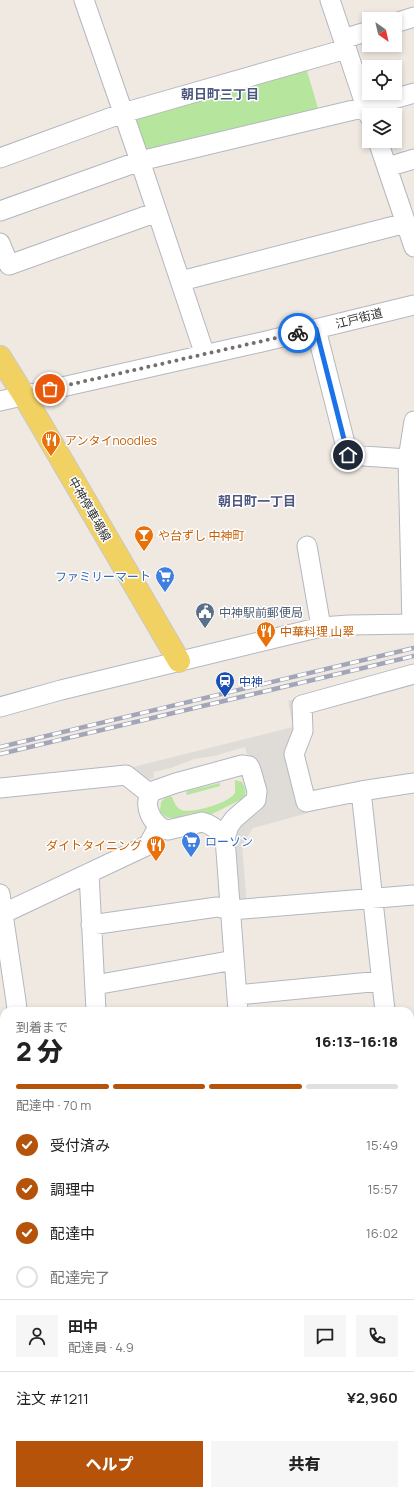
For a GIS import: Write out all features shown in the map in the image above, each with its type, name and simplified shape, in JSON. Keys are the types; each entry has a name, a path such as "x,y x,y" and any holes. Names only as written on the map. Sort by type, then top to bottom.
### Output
{"main road":[{"name":"中神停車場線","path":"0,357 179,661"}],"street":[{"path":"84,0 181,281 204,355"},
{"path":"330,0 366,108"},
{"path":"402,21 414,17"},
{"path":"0,158 123,113 345,44 362,35"},
{"path":"377,108 414,93"},
{"path":"0,211 140,161 362,113"},
{"path":"380,148 409,225 414,247"},
{"path":"387,167 414,158"},
{"path":"0,243 9,265 157,212"},
{"path":"181,281 409,225"},
{"name":"江戸街道","path":"0,401 23,394 204,355 414,305"},
{"path":"316,329 348,455 408,459"},
{"path":"0,707 60,690 321,627 413,624 408,459 414,421"},
{"path":"307,546 321,627"},
{"path":"414,674 302,705 302,731 294,754 306,802 361,791 414,783"},
{"path":"257,791 253,798 202,822 168,830 158,827 151,817 148,800 150,794 158,789 170,785 245,765 252,770 257,791 256,800 234,819 229,826 225,838 237,1003 381,981"},
{"path":"0,788 126,775 150,794"},
{"path":"361,791 384,1007"},
{"path":"202,822 212,826 225,838"},
{"path":"2,914 148,844 158,827"},
{"path":"90,873 91,925 96,1007"},
{"path":"0,894 16,1007"},
{"path":"91,925 216,907 230,910 372,897 414,895"},
{"path":"95,985 234,960"}],"green space":[{"path":"305,64 320,115 143,156 128,114"},
{"path":"235,780 242,782 245,790 244,798 208,816 200,813 193,813 169,818 164,816 160,811 161,802 169,797 172,797 179,809 186,811 201,809 218,804 235,793"},
{"path":"220,783 220,786 187,795 186,794 187,791"}],"shaded area":[{"path":"298,698 308,813 253,828 242,845 247,905 240,905 233,833 238,824 260,811 264,804 265,794 262,773 258,762 247,754 245,747 214,756 194,759 171,768 153,772 154,778 147,780 129,768 293,727 288,701"}],"railway":[{"path":"0,747 414,648"},
{"path":"0,754 414,656"}],"way so far":[{"path":"50,389 298,333"}],"place":[{"name":"アンタイnoodles","path":"51,457"},
{"name":"や台ずし 中神町","path":"144,552"},
{"name":"ファミリーマート","path":"165,593"},
{"name":"中神駅前郵便局","path":"205,629"},
{"name":"中華料理 山翠","path":"266,648"},
{"name":"中神","path":"225,698"},
{"name":"ローソン","path":"191,858"},
{"name":"ダイトタイニング","path":"156,862"}],"district":[{"name":"朝日町三丁目","path":"220,94"},
{"name":"朝日町一丁目","path":"257,501"}],"route":[{"path":"298,333 316,329 348,455"}]}
